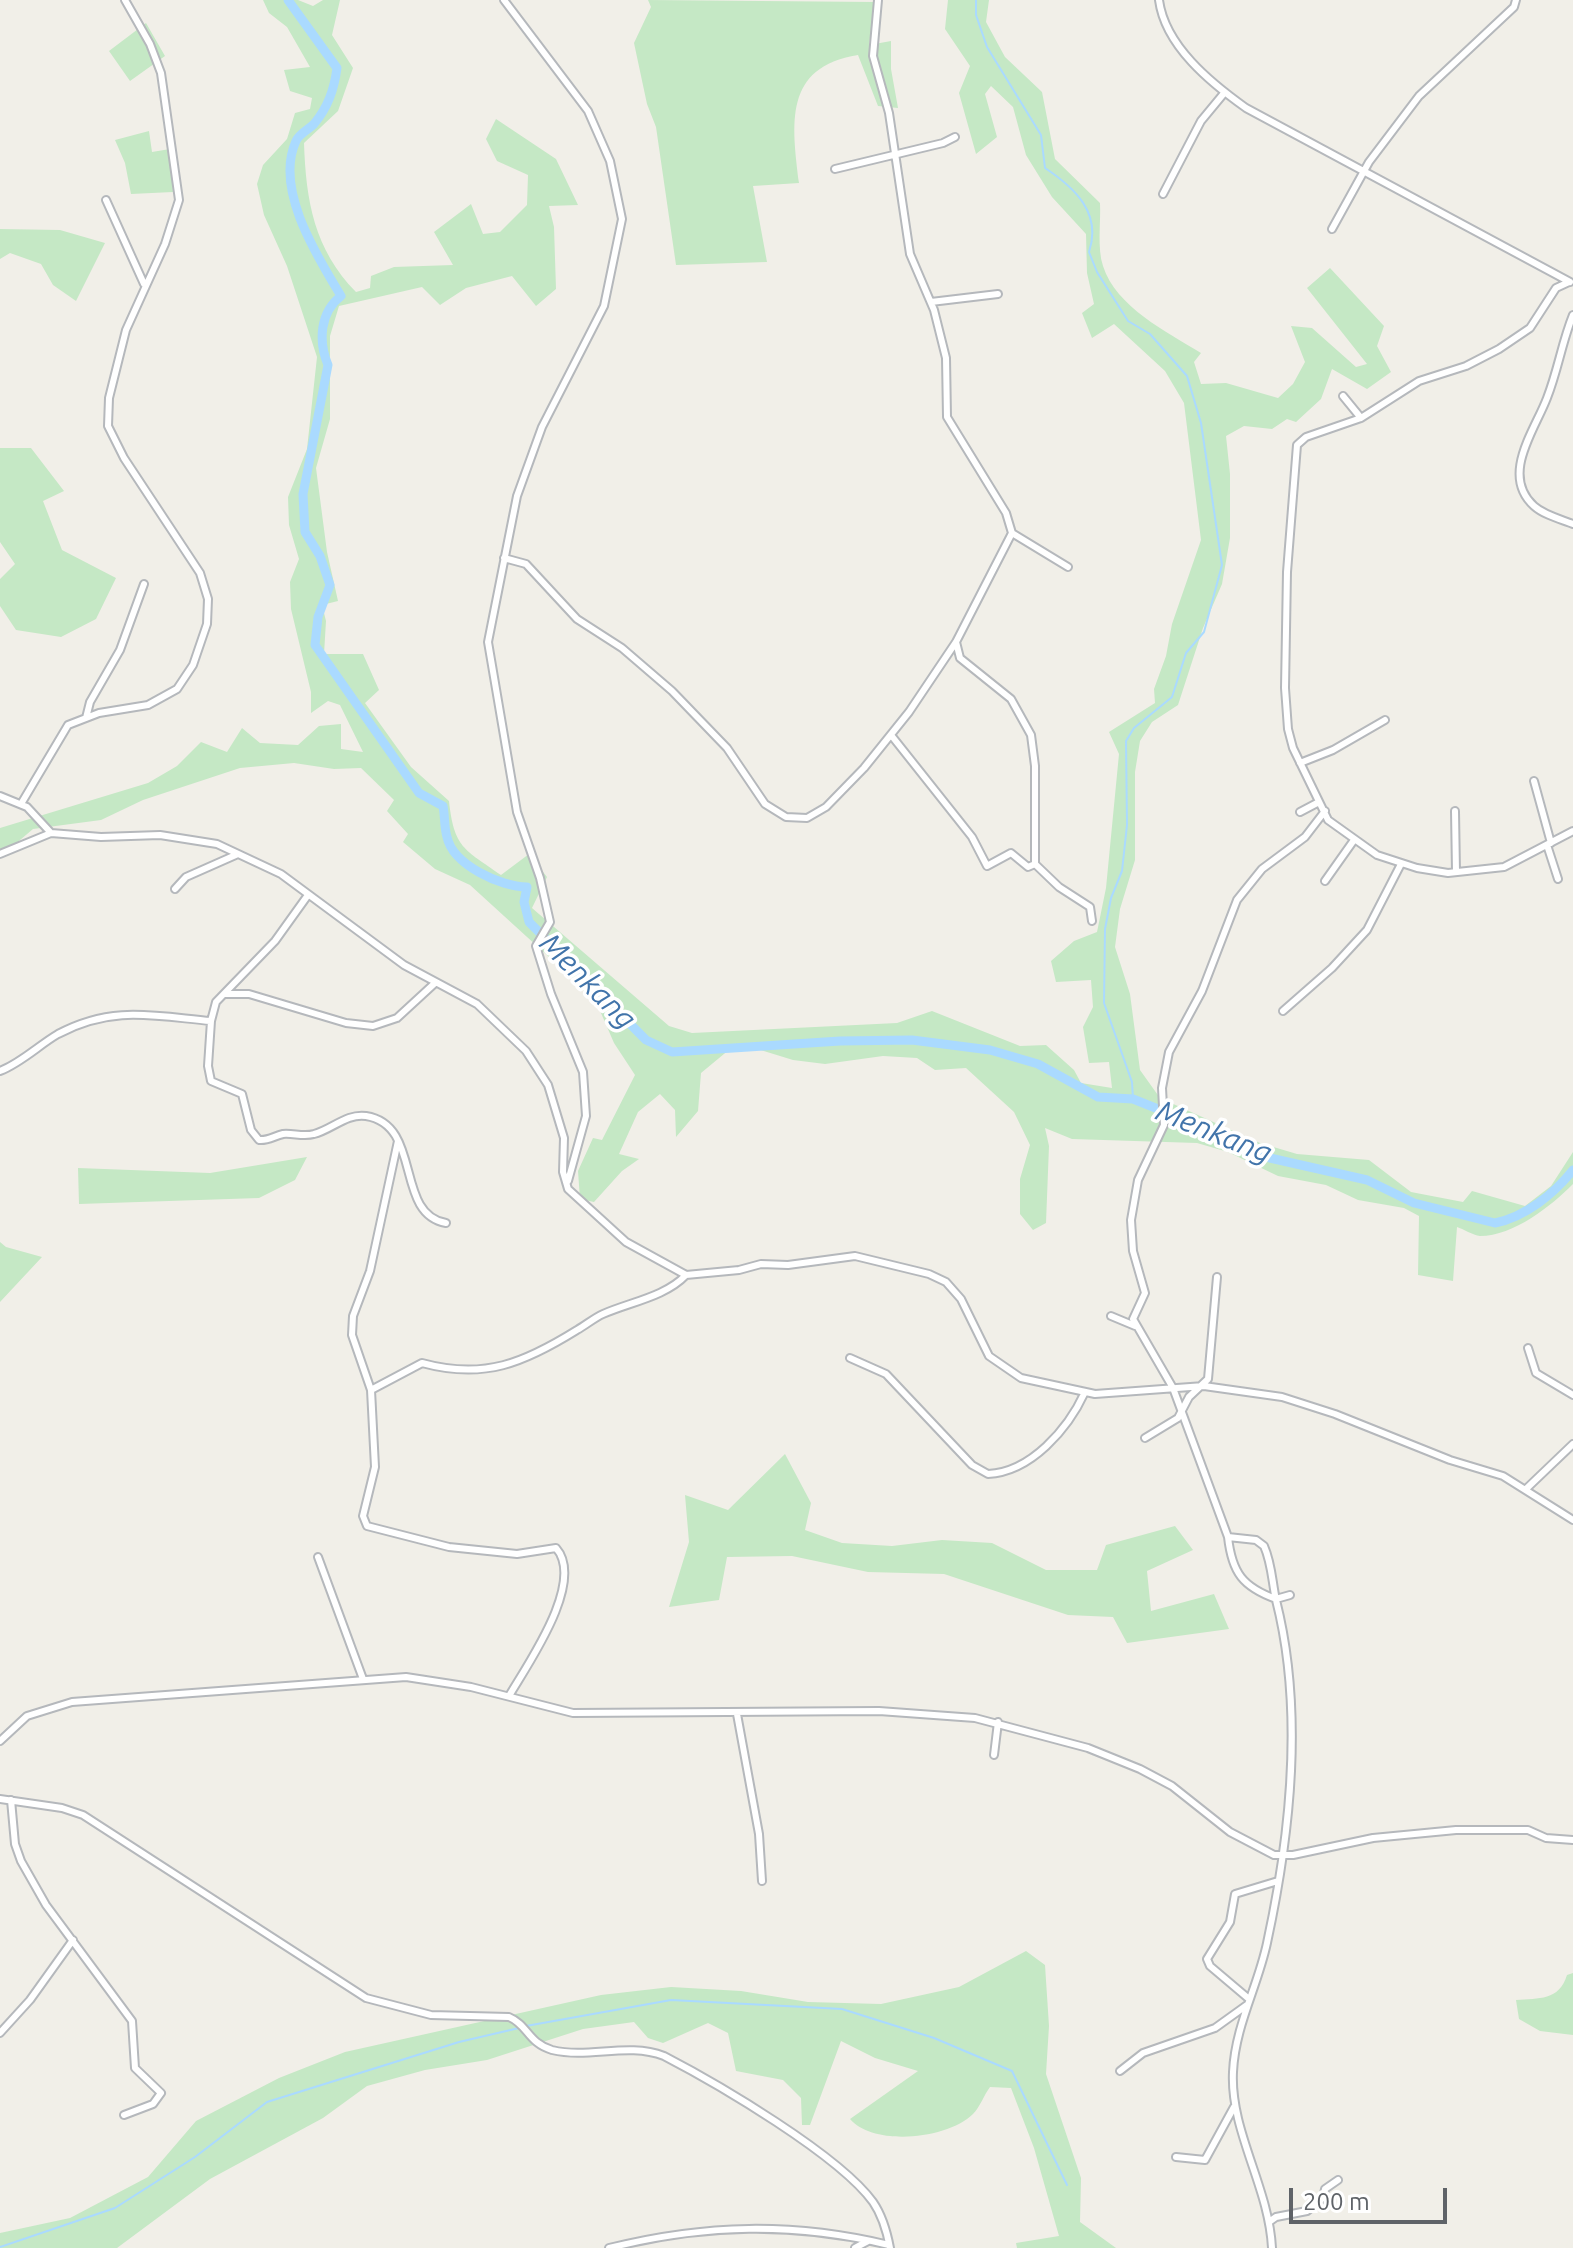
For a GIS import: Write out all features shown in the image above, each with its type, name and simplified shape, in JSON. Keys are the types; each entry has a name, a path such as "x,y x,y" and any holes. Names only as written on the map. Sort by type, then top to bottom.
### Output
{"street":[{"path":"21,804 59,735 68,725 86,718 148,705 177,689 193,665 207,624 208,599 200,573 124,458 108,426 109,398 124,338 144,285 165,244 179,200 161,73 150,44 125,0"},
{"path":"504,0 588,111 610,161 622,219 607,296 542,427 517,496 488,642 488,659 517,812 540,878 550,922 536,946 551,994 580,1058 586,1091 586,1116 568,1172 568,1189"},
{"path":"878,0 873,56 885,93 913,264 931,302 946,358 949,423 998,499 1012,533 1068,567"},
{"path":"1159,0 1174,40 1225,92 1268,121 1365,170 1571,283"},
{"path":"1332,229 1365,170 1419,96 1514,7 1516,0"},
{"path":"1163,194 1201,121 1225,92"},
{"path":"835,169 943,143 955,137"},
{"path":"106,200 144,285"},
{"path":"1571,283 1556,288 1536,321 1510,342 1466,366 1419,381 1361,418 1306,437 1297,445 1293,461 1285,688 1290,739 1319,802 1334,826 1401,864 1456,872 1504,867 1573,831"},
{"path":"931,302 998,294"},
{"path":"1573,315 1550,390 1519,468 1523,488 1535,507 1573,524"},
{"path":"1343,396 1361,418"},
{"path":"504,558 526,564 577,619 622,648 672,691 727,748 765,804 780,815 807,818 818,814 891,735 956,642 1012,533"},
{"path":"86,718 90,702 120,650 144,584"},
{"path":"956,642 960,658 1011,699 1031,735 1035,766 1035,864 1059,887 1090,907 1092,921"},
{"path":"1300,763 1333,750 1385,720"},
{"path":"891,735 972,837 987,866 1011,853 1028,867 1035,864"},
{"path":"1534,781 1558,879"},
{"path":"0,796 37,814 51,833"},
{"path":"1300,812 1319,802"},
{"path":"1290,1595 1276,1599 1255,1591 1240,1579 1232,1561 1228,1537 1173,1388 1133,1315 1145,1293 1133,1251 1131,1220 1138,1180 1163,1131 1162,1088 1169,1052 1202,991 1232,909 1262,869 1305,837 1325,811"},
{"path":"1455,811 1456,872"},
{"path":"0,854 51,833 203,839 281,874 435,983 477,1004 508,1032 537,1067 560,1120 564,1138 563,1172 568,1189 626,1242 686,1275"},
{"path":"1325,881 1354,840"},
{"path":"175,889 186,877 238,854"},
{"path":"1283,1011 1332,968 1367,930 1401,864"},
{"path":"308,895 275,941 216,1002 211,1021 208,1066 211,1081 242,1094 256,1138 316,1133 364,1116 388,1129 398,1141 409,1164 413,1194 426,1213 436,1221 446,1223"},
{"path":"225,994 249,994 346,1023 373,1026 397,1018 435,983"},
{"path":"0,1071 56,1035 102,1017 131,1013 211,1021"},
{"path":"398,1141 370,1271 353,1316 352,1335 371,1390 376,1453 363,1516 367,1526 449,1547 517,1554 556,1548 561,1555 565,1575 560,1597 540,1648 509,1696"},
{"path":"371,1390 422,1363 452,1371 477,1372 498,1366 556,1342 603,1314 657,1293 686,1275 739,1270 761,1264 788,1265 855,1256 941,1279 961,1299 983,1346 998,1364 1021,1378 1107,1394 1204,1386 1263,1393 1317,1408 1424,1451 1503,1476 1573,1520"},
{"path":"1145,1438 1181,1414 1189,1397 1204,1386 1209,1370 1217,1277"},
{"path":"1111,1316 1138,1328"},
{"path":"1528,1348 1536,1373 1573,1395"},
{"path":"850,1358 886,1374 972,1465 988,1474 1013,1467 1043,1450 1085,1392"},
{"path":"1526,1489 1573,1444"},
{"path":"1228,1537 1252,1539 1262,1544 1287,1643 1290,1685 1284,1856 1268,1942 1234,2062 1234,2107 1269,2222 1272,2248"},
{"path":"318,1557 363,1679"},
{"path":"0,1741 27,1716 58,1704 363,1679 430,1679 573,1713 892,1711 998,1722 1027,1733 1088,1748 1140,1769 1172,1786 1245,1841 1284,1856 1373,1838 1443,1831 1521,1830 1546,1838 1573,1840"},
{"path":"737,1714 759,1834 762,1881"},
{"path":"994,1755 998,1722"},
{"path":"0,1799 69,1809 93,1821 373,2002 431,2015 509,2017 517,2021 535,2043 555,2050 586,2053 633,2049 664,2056 823,2157 871,2198 890,2247"},
{"path":"11,1800 15,1844 31,1882 132,2021 135,2068 161,2093 153,2104 124,2115"},
{"path":"1249,2002 1210,1966 1207,1959 1230,1922 1235,1894 1278,1881"},
{"path":"0,2033 30,2000 73,1940"},
{"path":"1120,2071 1143,2053 1215,2028 1249,2002"},
{"path":"1176,2157 1205,2160 1234,2107"},
{"path":"1269,2222 1276,2217 1307,2211 1323,2198 1325,2189 1338,2180"},
{"path":"609,2248 738,2226 795,2229 890,2247"},
{"path":"855,2248 868,2241"}],"green space":[{"path":"263,0 298,0 313,6 323,0 340,0 332,35 353,68 338,111 304,143 305,164 310,204 322,241 330,259 356,292 370,288 371,276 394,267 453,265 434,232 471,204 483,234 500,232 527,205 528,175 497,161 486,139 496,119 556,159 578,205 549,206 554,227 556,289 536,306 512,276 466,288 440,305 422,287 339,306 330,336 330,419 316,468 327,552 338,601 322,605 326,621 324,654 363,654 379,690 365,703 411,767 449,801 454,829 463,846 501,875 529,854 547,877 532,908 669,1026 692,1033 897,1023 932,1011 1020,1046 1046,1045 1074,1070 1081,1083 1112,1088 1109,1062 1089,1063 1083,1027 1093,1007 1091,980 1056,982 1051,961 1074,941 1097,932 1106,888 1119,754 1109,732 1155,703 1154,689 1166,656 1172,624 1201,540 1184,403 1165,371 1114,324 1092,338 1082,313 1094,304 1087,273 1086,234 1052,197 1026,155 1013,107 991,86 985,94 997,137 976,154 959,93 970,66 945,29 948,0 989,0 986,22 1005,57 1042,92 1055,159 1100,203 1100,251 1110,281 1144,317 1201,353 1194,362 1201,384 1226,383 1278,398 1293,384 1305,362 1291,326 1312,328 1356,367 1367,364 1307,288 1330,268 1384,326 1377,346 1391,372 1367,389 1332,369 1321,399 1296,422 1287,419 1272,429 1244,426 1226,436 1230,474 1230,538 1222,584 1203,628 1178,705 1152,722 1140,741 1135,772 1135,860 1120,909 1115,947 1130,994 1140,1070 1160,1098 1260,1143 1297,1154 1369,1160 1411,1192 1463,1202 1472,1191 1525,1206 1551,1186 1573,1152 1573,1184 1543,1210 1506,1231 1480,1236 1457,1227 1453,1281 1418,1275 1419,1216 1404,1208 1358,1200 1326,1185 1278,1176 1228,1152 1197,1143 1072,1139 1045,1128 1049,1146 1046,1223 1033,1230 1020,1214 1020,1179 1030,1145 1014,1112 966,1068 935,1070 917,1058 883,1056 825,1064 793,1060 754,1048 730,1049 701,1073 698,1111 676,1137 675,1110 660,1094 638,1112 619,1154 639,1159 622,1171 594,1202 580,1199 578,1171 593,1138 602,1140 635,1075 614,1043 598,1006 572,978 470,885 435,869 403,842 408,834 387,811 394,800 361,768 334,769 294,763 240,768 143,800 101,820 33,829 0,857 0,828 148,783 177,766 201,742 227,752 242,728 260,743 298,745 319,726 341,724 341,749 363,752 340,705 328,701 311,713 311,692 291,609 290,582 299,559 289,525 288,497 307,449 317,357 287,266 264,215 257,184 263,165 287,139 295,113 310,109 312,98 290,91 284,70 310,67 287,27 269,13"},
{"path":"648,0 875,2 869,45 891,41 891,69 898,108 878,106 858,55 834,62 816,72 805,85 798,101 795,120 799,183 753,186 767,262 676,265 656,127 647,104 634,43 651,7"},
{"path":"146,23 165,56 130,81 109,51"},
{"path":"149,131 152,152 170,149 173,192 131,194 125,163 115,140"},
{"path":"0,229 60,230 105,243 76,301 53,285 41,264 10,253 0,259"},
{"path":"0,448 31,448 64,491 43,501 62,550 116,578 96,619 61,637 16,630 0,606 0,579 15,564 0,542"},
{"path":"307,1157 295,1180 259,1198 79,1204 78,1168 210,1173"},
{"path":"0,1242 6,1247 42,1257 0,1302"},
{"path":"785,1454 811,1503 805,1530 842,1543 892,1546 942,1540 992,1543 1046,1570 1097,1570 1106,1545 1175,1526 1193,1550 1147,1571 1151,1611 1214,1594 1229,1629 1127,1643 1113,1617 1068,1615 944,1574 868,1572 792,1556 727,1557 719,1600 669,1607 689,1542 685,1495 728,1510"},
{"path":"1026,1951 1045,1965 1049,2026 1046,2074 1081,2178 1080,2222 1116,2248 1017,2248 1016,2243 1059,2236 1034,2148 1011,2088 990,2087 973,2114 947,2129 911,2136 876,2134 850,2119 918,2071 875,2058 841,2041 810,2125 802,2125 801,2098 783,2080 736,2071 728,2033 708,2023 663,2043 648,2038 634,2022 583,2029 487,2060 425,2070 367,2086 323,2118 210,2179 117,2248 0,2248 0,2233 70,2218 148,2177 196,2121 279,2078 345,2052 601,1995 671,1987 741,1991 808,2002 881,2004 959,1987"},
{"path":"1573,1973 1573,2035 1540,2031 1519,2019 1516,2000 1553,1994 1559,1990 1567,1975"}],"waterway":[{"name":"Menkang","path":"288,0 337,68 327,105 314,124 297,139 290,180 301,222 341,296 329,310 323,328 323,346 328,365 303,494 305,532 320,556 330,585 318,617 315,645 419,793 443,806 447,837 458,857 492,879 527,887 524,902 529,922 646,1040 672,1052 840,1041 912,1040 990,1050 1038,1064 1098,1097 1133,1099 1173,1115 1195,1130 1223,1133 1270,1158 1367,1180 1414,1203 1495,1223 1517,1216 1538,1203 1573,1170"},
{"path":"976,0 976,15 987,47 1041,135 1045,168 1076,193 1089,214 1092,225 1089,252 1097,272 1128,321 1150,334 1187,376 1201,423 1222,565 1204,632 1186,653 1172,697 1134,728 1126,741 1127,825 1122,871 1111,898 1105,929 1104,1003 1132,1082 1133,1099"},
{"path":"526,2026 671,2000 842,2009 934,2038 1012,2071 1067,2185"},
{"path":"0,2247 115,2208 195,2157 267,2102 459,2042 519,2028"}]}
